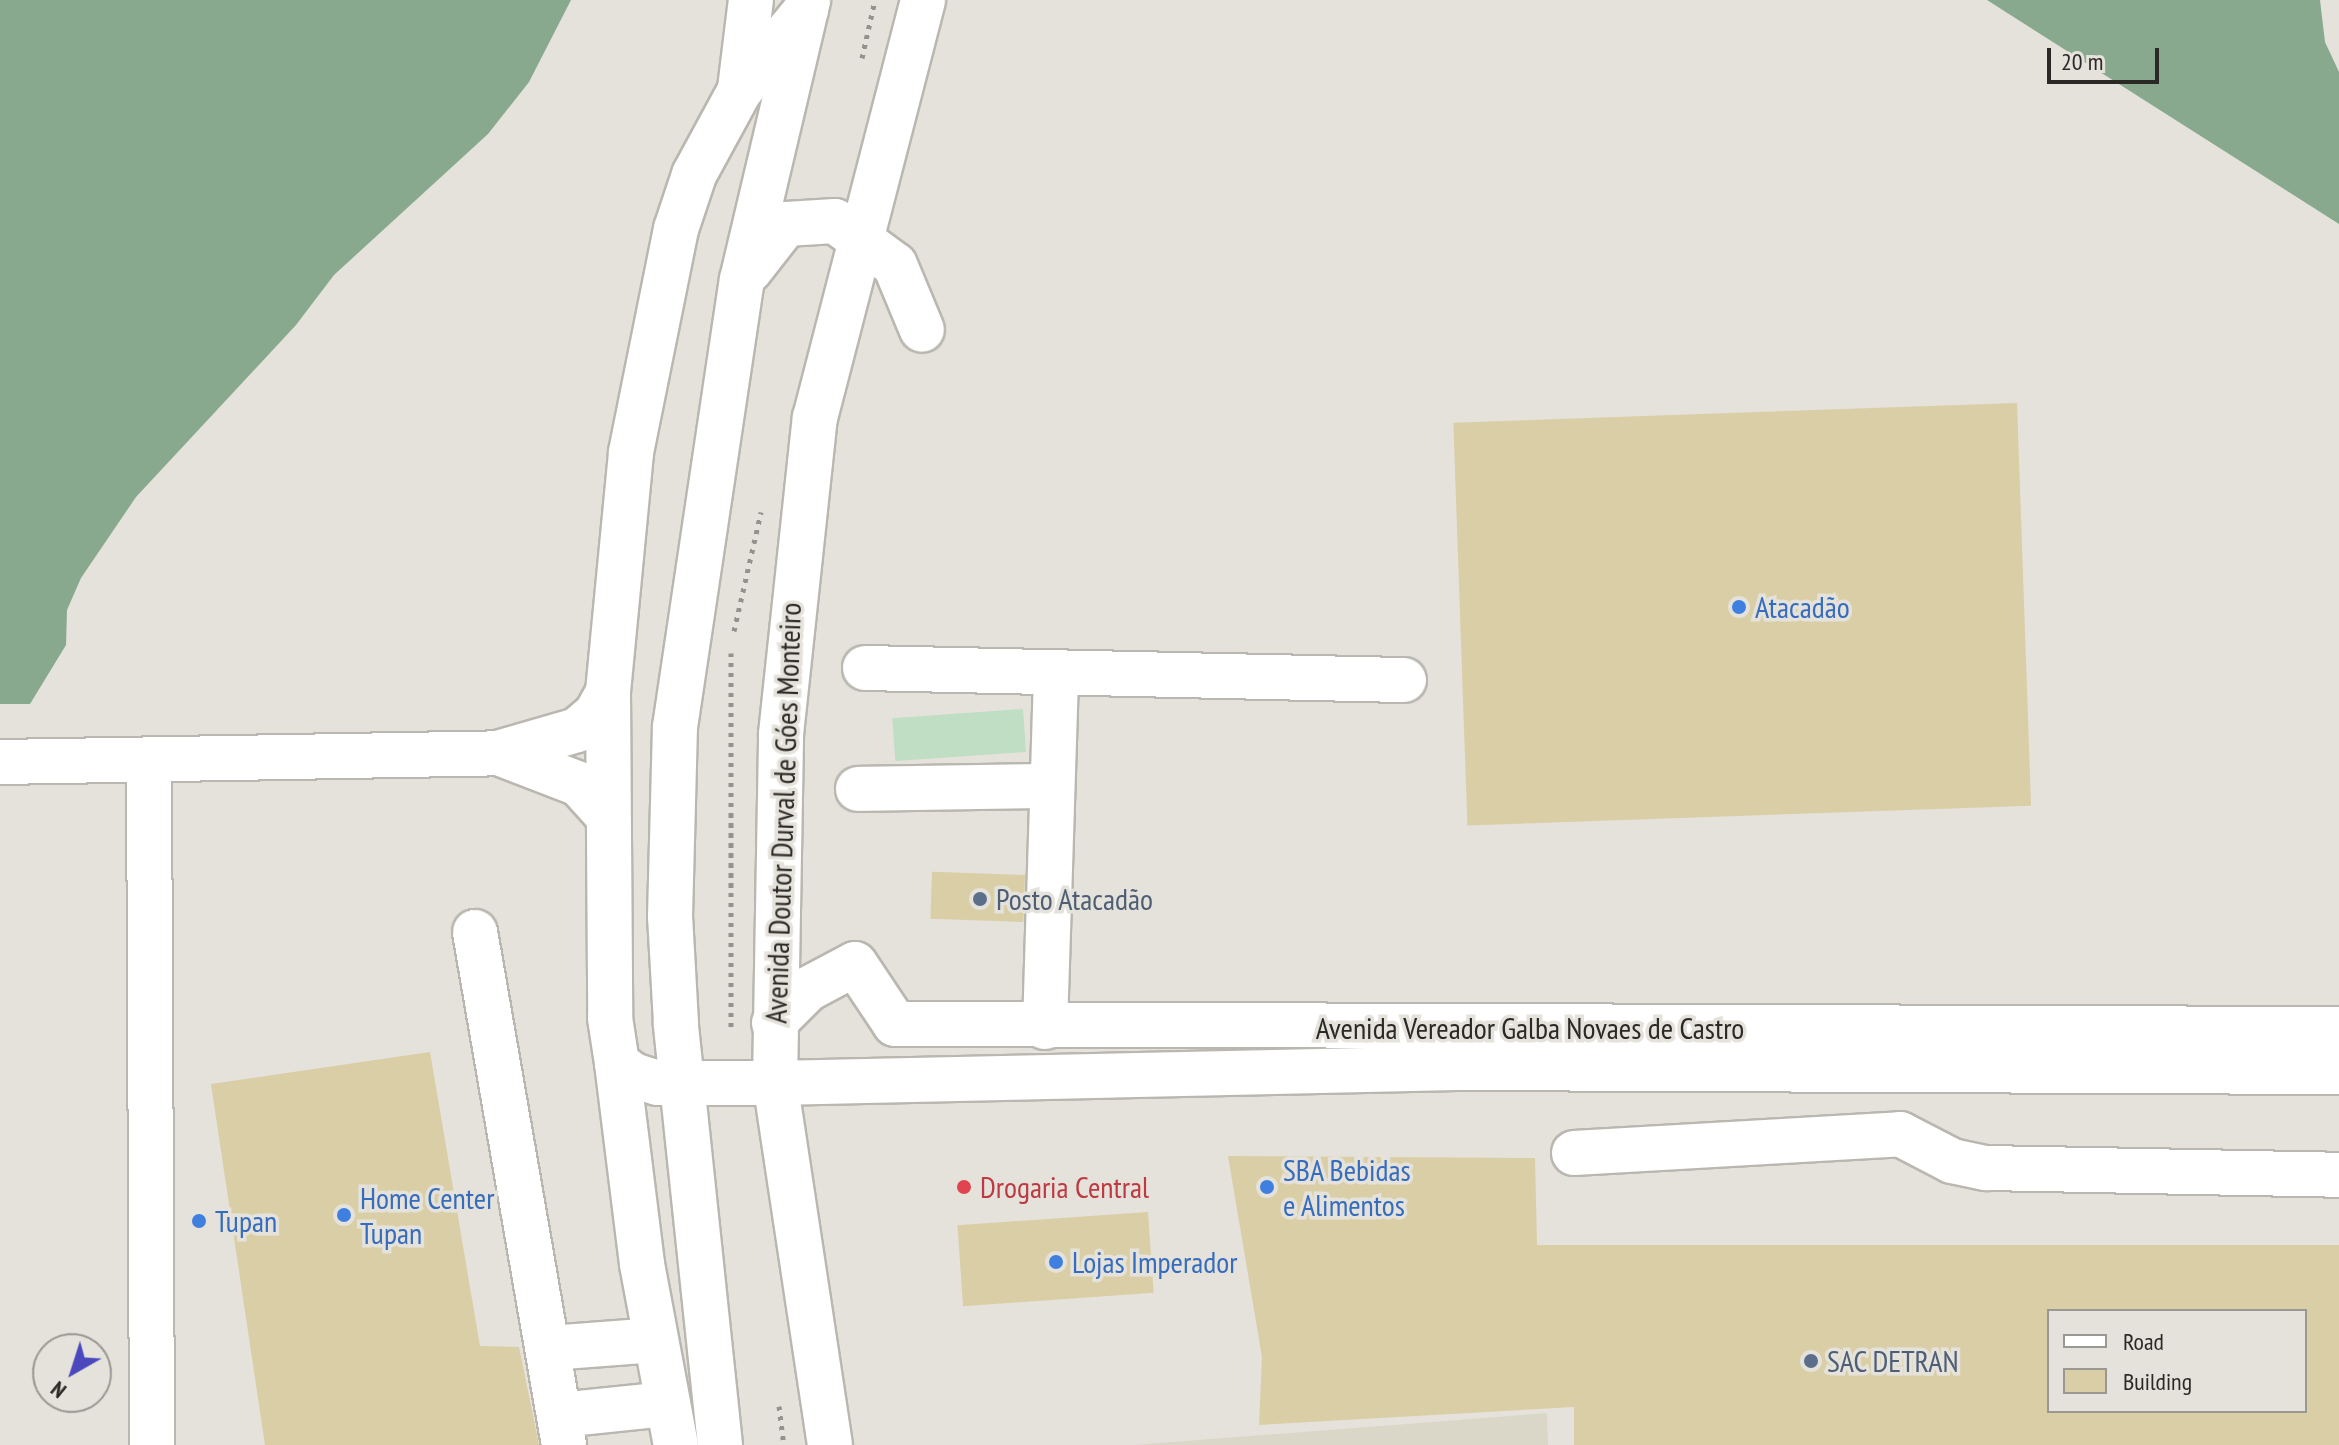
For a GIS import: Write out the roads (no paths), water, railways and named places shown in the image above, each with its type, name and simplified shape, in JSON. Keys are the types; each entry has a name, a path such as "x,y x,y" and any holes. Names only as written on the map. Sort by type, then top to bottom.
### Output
{"main road":[{"path":"739,92 751,0"},
{"name":"Avenida Doutor Durval de Góes Monteiro","path":"830,1445 775,1083 781,734 792,593 815,418 923,0"},
{"path":"475,932 562,1430 672,1425 656,1340 610,1018 608,692 631,453 676,229 694,175 739,92 807,5"},
{"path":"720,1445 670,917 675,727 742,280 807,5"},
{"path":"742,280 786,224 835,221 861,234 895,265 922,330"},
{"path":"865,668 1056,675 1404,680"},
{"path":"1045,1027 1056,675"},
{"path":"0,762 149,762 498,753 577,730 596,714 608,692"},
{"path":"498,753 579,784 608,816"},
{"path":"149,762 152,1445"},
{"path":"858,789 1052,786"},
{"name":"Avenida Vereador Galba Novaes de Castro","path":"774,1023 808,989 855,964 895,1024 1045,1027 2339,1029"},
{"path":"617,1063 643,1081 685,1082"},
{"name":"Avenida Vereador Galba Novaes de Castro","path":"685,1082 775,1083 1457,1068 2339,1072"},
{"path":"1574,1153 1900,1134 1952,1161 1986,1168 2339,1175"},
{"path":"550,1348 656,1340"}],"place":[{"name":"Atacadão","path":"1739,607"},
{"name":"Posto Atacadão","path":"980,899"},
{"name":"Drogaria Central","path":"964,1187"},
{"name":"SBA Bebidas e Alimentos","path":"1267,1187"},
{"name":"Home Center Tupan","path":"344,1215"},
{"name":"Tupan","path":"199,1221"},
{"name":"Lojas Imperador","path":"1056,1262"},
{"name":"SAC DETRAN","path":"1811,1361"}]}
